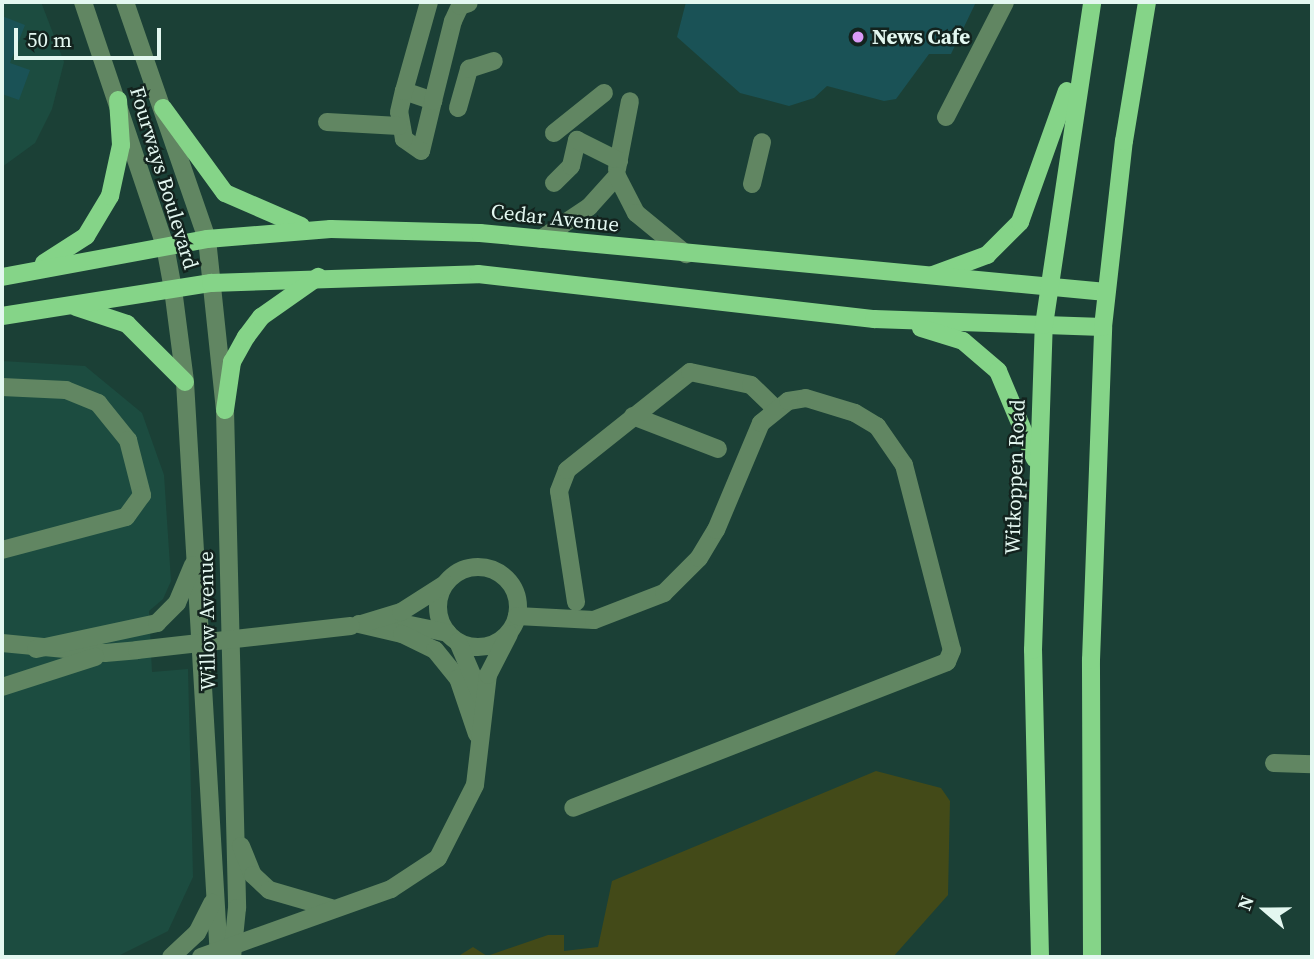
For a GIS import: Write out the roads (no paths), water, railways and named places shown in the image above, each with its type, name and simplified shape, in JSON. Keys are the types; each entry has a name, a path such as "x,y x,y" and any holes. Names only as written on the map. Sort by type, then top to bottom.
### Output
{"main road":[{"name":"Witkoppen Road","path":"1040,957 1033,650 1044,325 1084,34 1092,2"},
{"path":"1092,957 1091,660 1103,327 1147,2"},
{"path":"919,279 965,267 987,255 1020,222 1044,168 1084,34"},
{"path":"22,272 72,248 98,219 117,172 118,100"},
{"path":"163,108 225,193 293,225 331,229"},
{"name":"Cedar Avenue","path":"2,277 208,239 331,229 541,239 919,279 1106,292"},
{"path":"2,316 211,283 321,275 478,274 874,318 1103,327"},
{"path":"225,410 232,362 246,337 261,317 321,275"},
{"path":"68,304 127,324 185,382"},
{"path":"874,318 946,334 978,351 998,371 1038,465"}],"street":[{"name":"Fourways Boulevard","path":"83,2 166,246 173,289"},
{"name":"Fourways Boulevard","path":"125,2 208,239 211,283"},
{"path":"429,2 404,92 399,126 404,139 421,151 453,21 460,6 469,3"},
{"path":"946,117 1005,2"},
{"path":"458,108 469,69 494,61"},
{"path":"404,92 433,101"},
{"path":"554,133 604,93"},
{"path":"541,239 589,207 618,168 630,101"},
{"path":"327,122 399,126"},
{"path":"554,183 571,166 577,139 618,168 636,213 686,254"},
{"path":"752,184 762,142"},
{"name":"Willow Avenue","path":"211,283 225,410 235,829 221,953"},
{"name":"Willow Avenue","path":"173,289 185,382 213,901 221,953"},
{"path":"576,602 562,480 634,416 690,372 751,385 775,408"},
{"path":"2,387 66,390 98,403 128,440 142,495 126,517 2,550"},
{"path":"517,616 594,620 664,593 699,558 716,530 761,423 775,408 806,398 831,404 877,426 893,444 920,520 952,655 908,679 573,808"},
{"path":"634,416 718,449"},
{"path":"36,649 157,623 177,603 196,555"},
{"path":"2,643 36,649 105,653 362,623 401,612 464,569 489,568 510,582 517,616 488,675 475,785 438,858 391,889 334,908 221,953"},
{"path":"445,584 438,609 484,701"},
{"path":"362,623 453,638 485,647 509,634"},
{"path":"362,623 402,634 435,650 458,678 479,741"},
{"path":"2,687 105,653"},
{"path":"1274,763 1312,764"},
{"path":"235,829 246,863 269,890 334,908"},
{"path":"171,957 197,933 213,901"}],"place":[{"name":"News Cafe","path":"858,37"}]}
